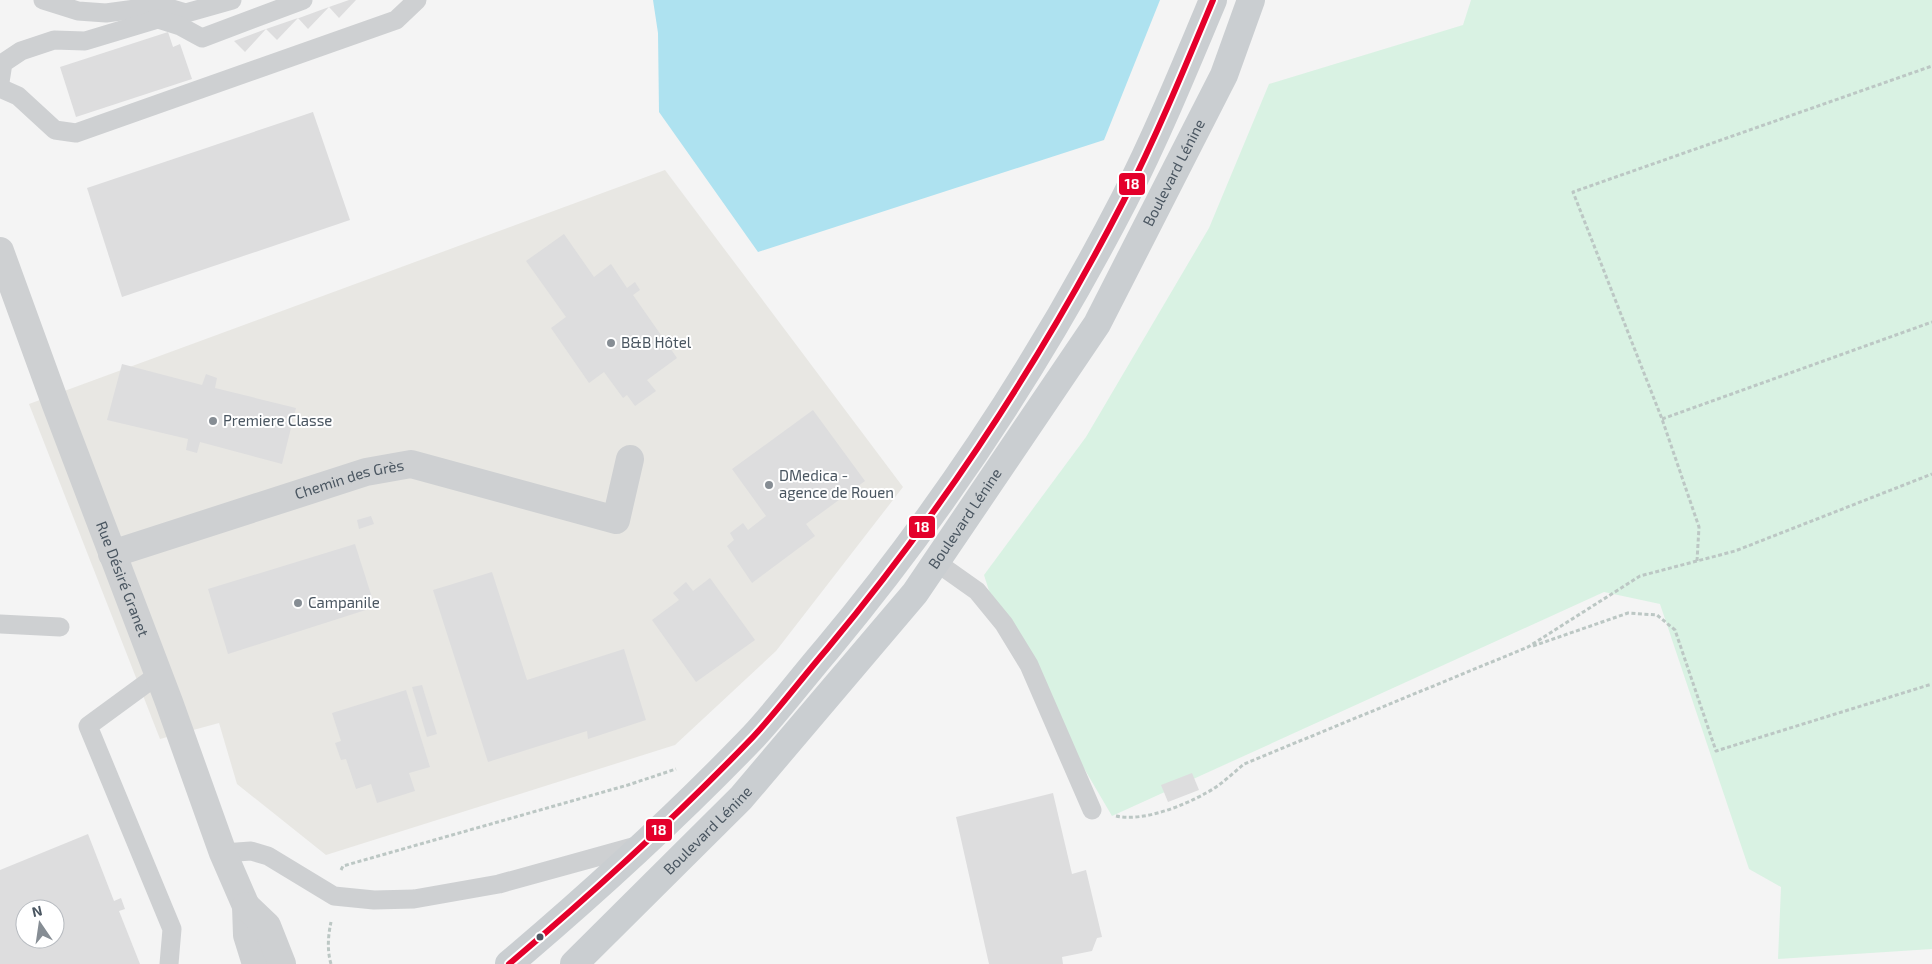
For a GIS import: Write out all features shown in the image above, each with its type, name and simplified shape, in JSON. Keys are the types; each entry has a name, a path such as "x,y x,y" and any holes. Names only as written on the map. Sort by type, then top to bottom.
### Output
{"main road":[{"name":"Boulevard Lénine","path":"509,964 583,902 646,843 755,735 850,622 911,542 989,431 1072,296 1125,197 1174,92 1212,0"},
{"name":"Boulevard Lénine","path":"574,964 741,798 915,594 1097,324 1224,75 1252,0"}],"street":[{"name":"Rue Désiré Granet","path":"0,251 224,853 246,906 247,936 256,964"},
{"name":"Chemin des Grès","path":"112,554 366,472 411,464 616,520 630,459"},
{"name":"Rue Désiré Granet","path":"246,906 267,926 282,964"}],"lane":[{"path":"43,0 78,11 106,13 155,4 186,13 232,0"},
{"path":"0,82 3,63 21,50 54,40 84,41 158,19 180,26 202,38 303,0"},
{"path":"0,88 18,96 55,130 76,133 396,20 417,0"},
{"path":"936,562 977,591 1004,624 1029,665 1092,810"},
{"path":"0,624 60,627"},
{"path":"158,674 88,726 172,929 169,964"},
{"path":"224,853 251,850 268,856 334,896 374,900 414,899 499,884 646,843"}],"path":[{"path":"1697,561 1699,527 1662,419 1573,192 1932,66"},
{"path":"1662,419 1932,322"},
{"path":"1528,647 1640,576 1735,551 1932,474"},
{"path":"1092,810 1125,818 1160,812 1208,793 1244,764 1528,647 1628,613 1657,615 1675,630 1716,751 1932,684"},
{"path":"340,872 343,866 628,785 681,768"},
{"path":"331,964 328,954 332,918"}],"shaded area":[{"path":"665,170 903,487 776,651 675,745 326,855 237,784 219,723 160,739 29,404"}],"green space":[{"path":"1471,0 1932,0 1932,949 1778,959 1781,887 1749,869 1660,604 1604,592 1112,816 1000,625 984,575 1086,437 1209,228 1269,84 1463,25"}],"water":[{"path":"653,0 1160,0 1104,140 758,252 659,112 658,33"}],"building":[{"path":"349,0 356,0 339,18 329,7"},
{"path":"329,7 308,29 298,18 299,18"},
{"path":"298,18 277,40 266,29"},
{"path":"266,29 245,52 234,41"},
{"path":"168,32 173,47 180,44 192,79 76,117 60,67"},
{"path":"313,112 350,220 122,297 87,188"},
{"path":"564,234 594,277 611,264 627,288 635,282 640,290 633,295 677,358 647,380 656,391 635,406 627,395 623,398 604,372 589,383 551,328 566,317 526,261"},
{"path":"122,364 202,385 206,374 217,378 215,388 296,408 282,464 200,442 197,453 186,450 188,439 107,420"},
{"path":"813,410 865,481 806,524 815,536 752,583 727,546 734,540 730,533 743,523 748,530 766,516 732,469"},
{"path":"371,516 374,524 359,529 357,520"},
{"path":"355,544 375,607 228,654 208,589"},
{"path":"492,572 527,680 624,649 646,720 588,739 587,731 488,762 433,590"},
{"path":"710,578 755,640 696,682 652,620 679,600 673,593 686,582 693,591"},
{"path":"422,685 437,734 427,737 412,687"},
{"path":"406,690 430,767 409,773 415,791 377,803 371,784 356,789 346,759 341,760 335,743 341,741 332,713"},
{"path":"1192,773 1199,790 1168,802 1161,785"},
{"path":"1053,793 1072,874 1086,870 1102,937 1097,938 1092,951 1062,957 1063,964 989,964 956,817"},
{"path":"88,834 114,901 121,898 125,909 119,911 140,964 0,964 0,870"}],"transit line":[{"name":"18","path":"509,964 634,854 753,737 827,649 910,543 950,488 1024,376 1092,259 1148,151 1213,0"}],"place":[{"name":"B&B Hôtel","path":"611,343"},
{"name":"Premiere Classe","path":"213,421"},
{"name":"DMedica - agence de Rouen","path":"769,485"},
{"name":"Campanile","path":"298,603"}]}
